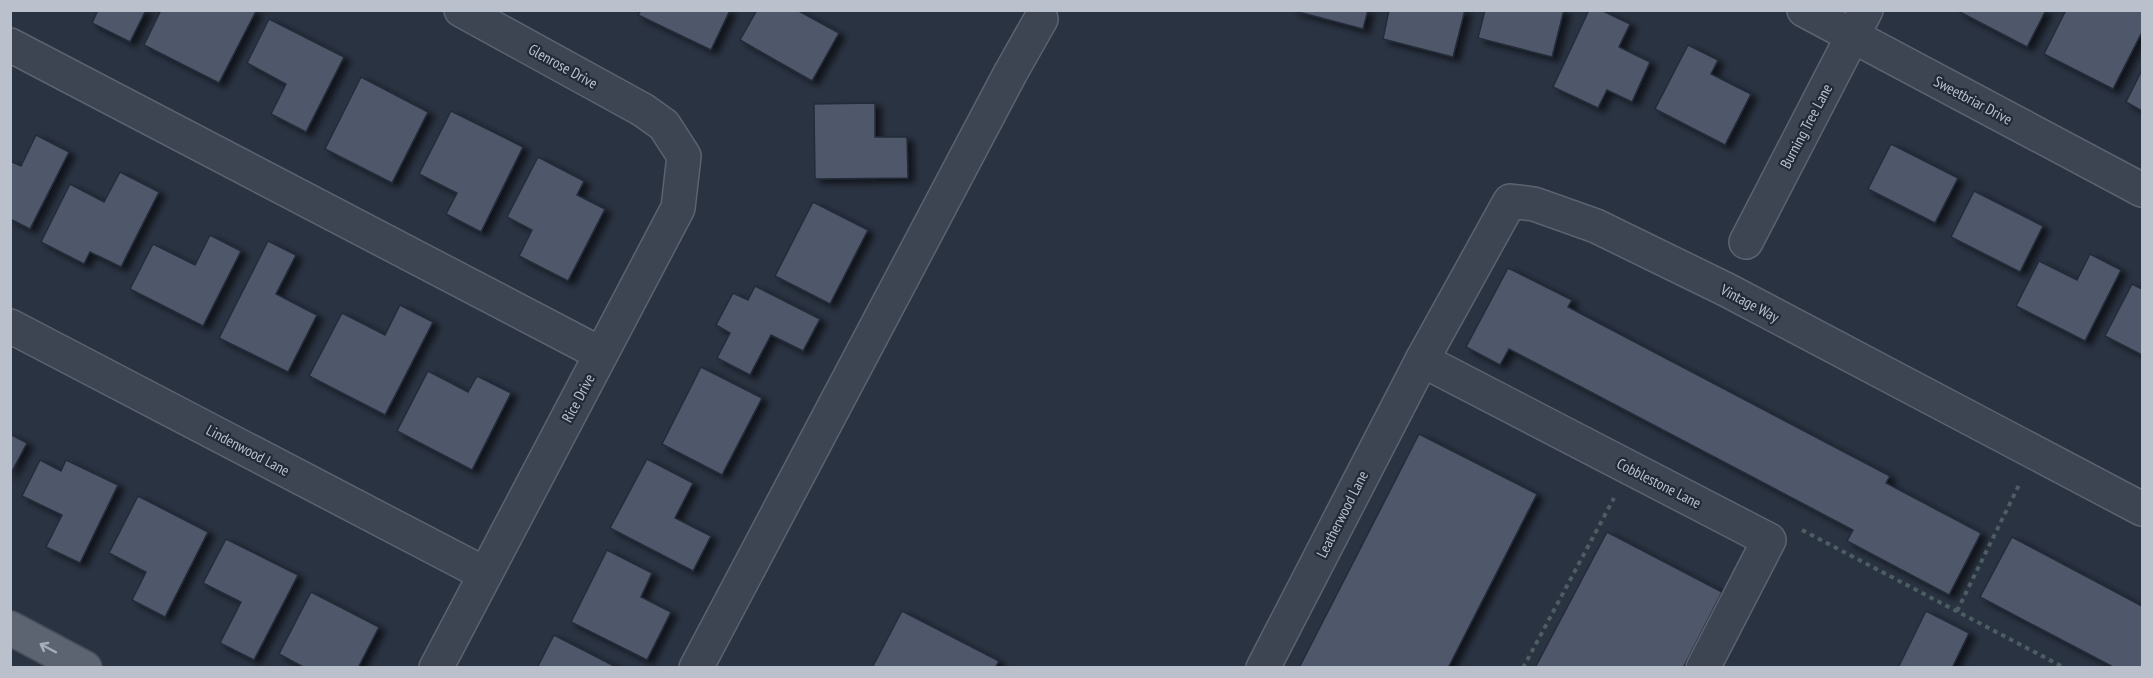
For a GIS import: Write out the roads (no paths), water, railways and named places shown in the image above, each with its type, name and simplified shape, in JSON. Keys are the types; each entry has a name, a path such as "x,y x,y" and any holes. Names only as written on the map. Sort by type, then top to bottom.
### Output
{"main road":[{"path":"10,628 85,668"}],"street":[{"name":"Glenrose Drive","path":"461,10 643,110 664,125"},
{"name":"Sweetbriar Drive","path":"1804,10 1860,23 2142,190"},
{"path":"696,668 1041,19"},
{"name":"Burning Tree Lane","path":"1746,242 1860,23"},
{"path":"10,45 601,354"},
{"name":"Rice Drive","path":"436,668 678,208 684,156 664,125"},
{"name":"Vintage Way","path":"1422,360 1510,201 1534,204 1596,226 1727,290 2142,509"},
{"name":"Lindenwood Lane","path":"10,326 485,574"},
{"name":"Cobblestone Lane","path":"1422,360 1769,540 1703,668"},
{"name":"Leatherwood Lane","path":"1263,668 1422,360"}]}
